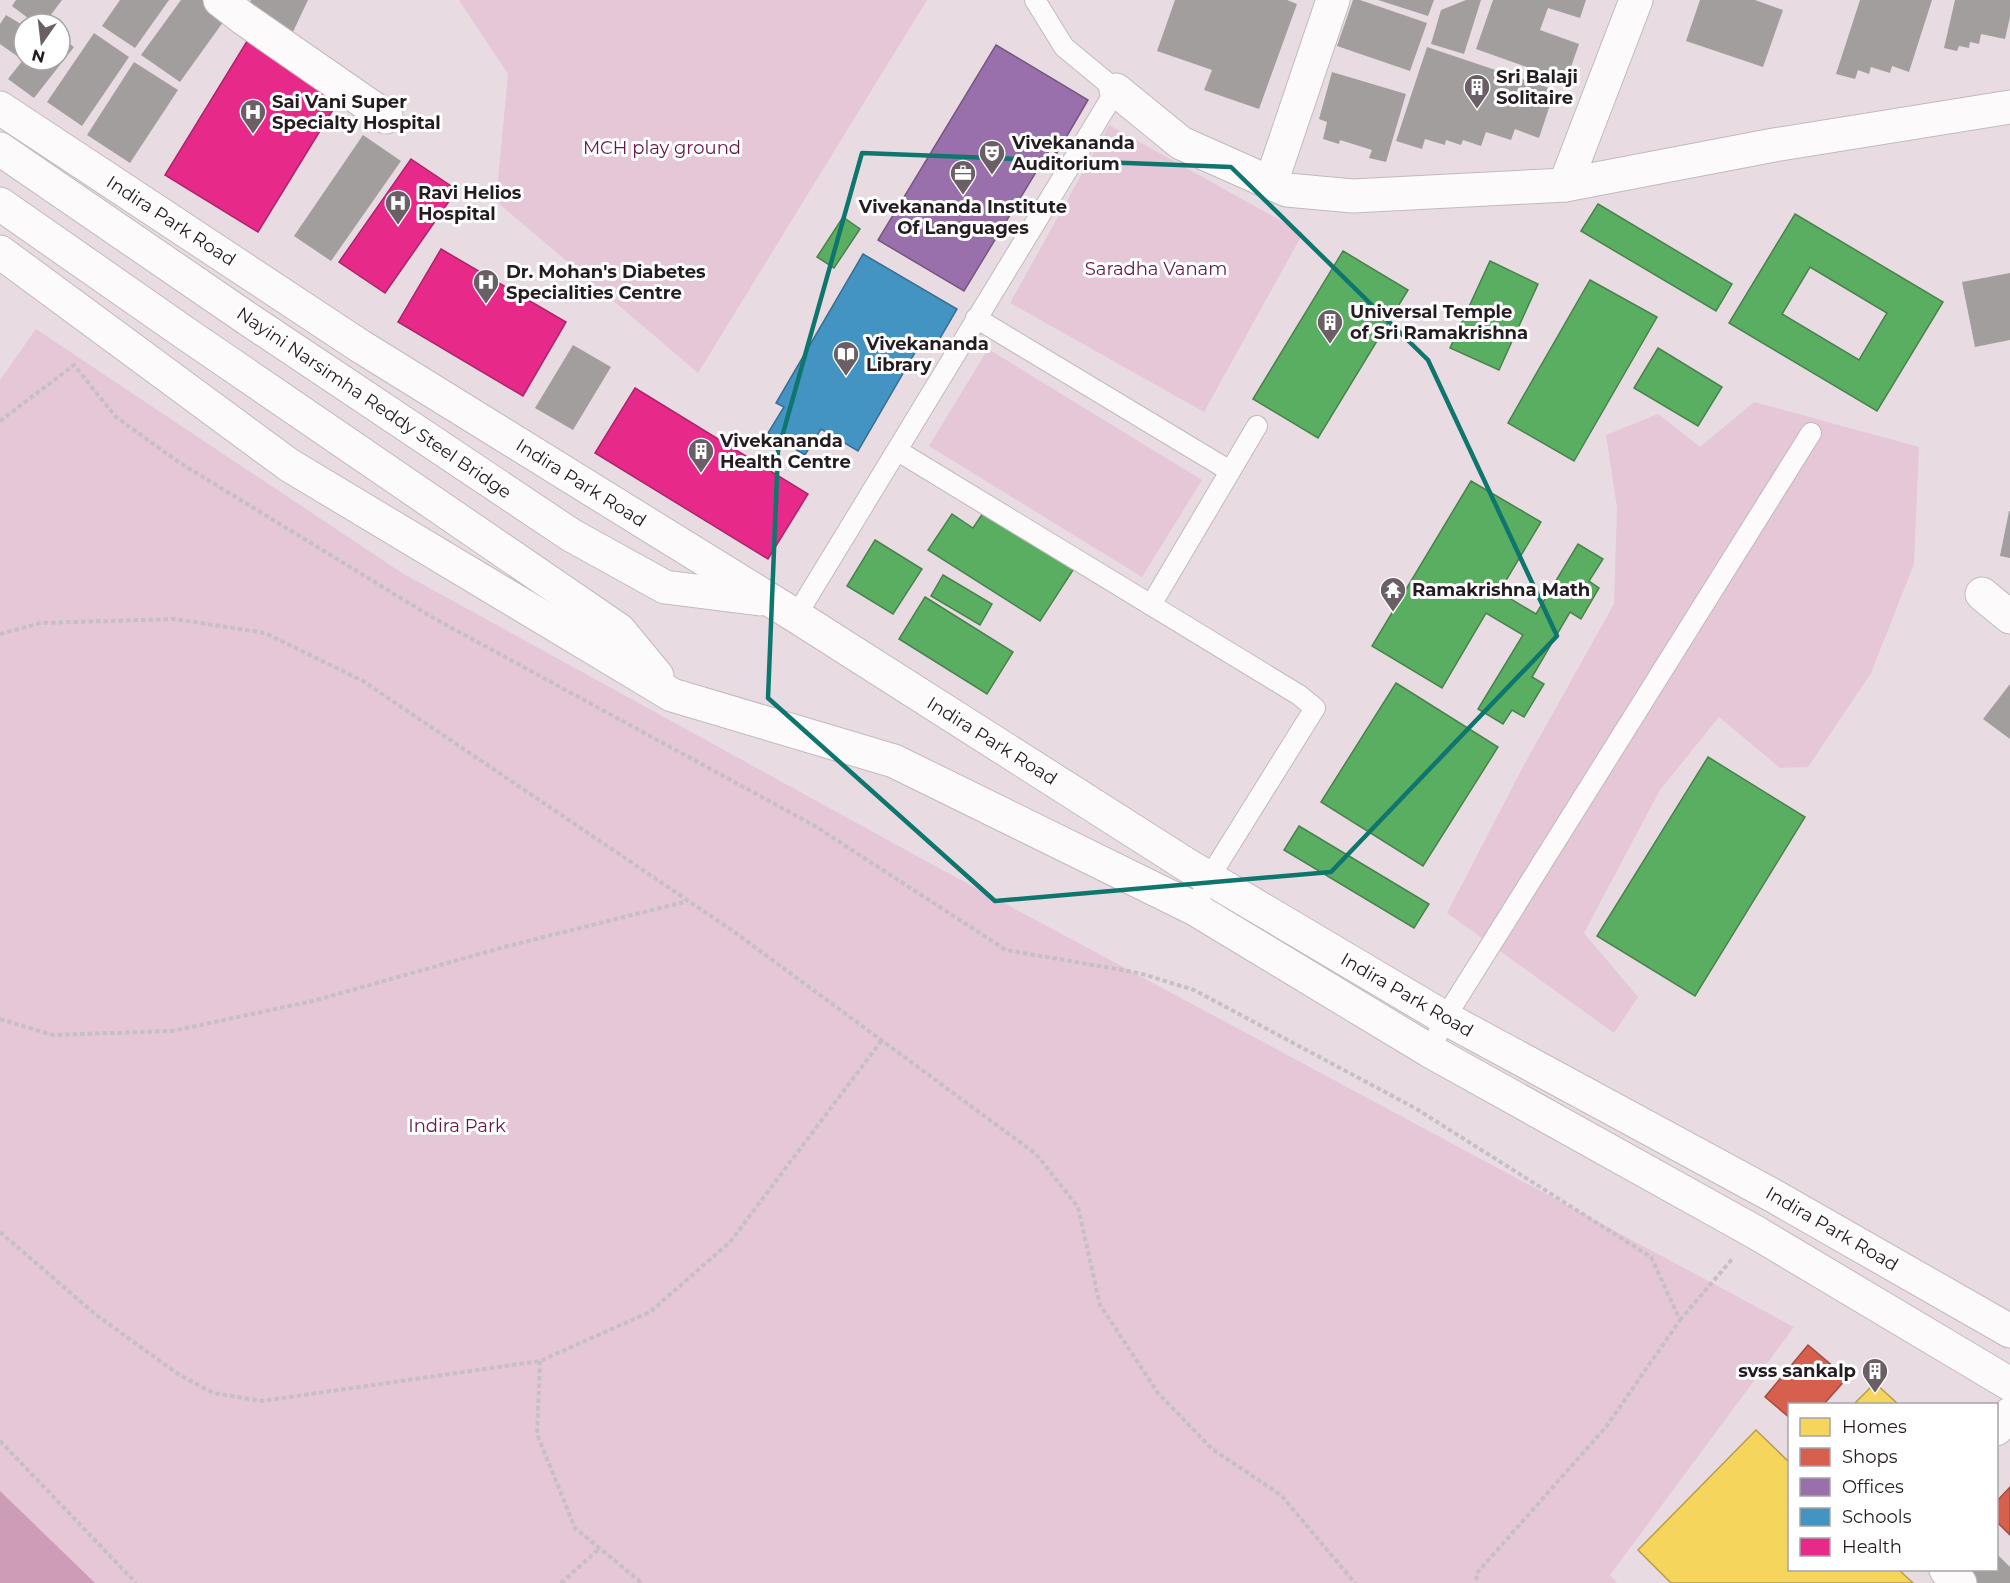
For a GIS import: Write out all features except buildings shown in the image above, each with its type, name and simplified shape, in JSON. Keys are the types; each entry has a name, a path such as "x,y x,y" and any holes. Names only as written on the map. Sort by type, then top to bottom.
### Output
{"main road":[{"path":"220,0 386,117"},
{"path":"1271,183 1333,0"},
{"path":"1565,185 1636,0"},
{"path":"1116,90 1181,143 1287,190 1353,196 1565,185 1774,145 2010,107"},
{"name":"Indira Park Road","path":"0,108 360,346 1209,878 1445,1018 1772,1195 2010,1331"},
{"name":"Nayini Narsimha Reddy Steel Bridge","path":"0,149 571,535 665,587 783,609"},
{"path":"0,204 619,630 672,695"},
{"name":"Indira Park Road","path":"0,252 289,465 672,695 894,760 1195,909 1430,1051 1755,1232 2010,1384"},
{"path":"1982,594 2010,617"},
{"path":"1998,1427 2010,1414"},
{"path":"1948,1571 1960,1583"}],"lane":[{"path":"783,609 898,451 976,318 1116,90 1064,47 1035,0"},
{"path":"976,318 1230,471"},
{"path":"1151,605 1257,426"},
{"path":"1430,1051 1445,1018 1811,434"},
{"path":"898,451 1299,695 1315,708 1209,878 1195,909"}],"path":[{"path":"0,421 74,365 116,417 177,461 430,616 815,826 1006,950 1139,973 1194,990 1415,1108 1651,1257 1680,1320"},
{"path":"0,634 41,623 175,619 265,633 363,681 733,931 1036,1154 1078,1207 1100,1305 1158,1394 1212,1449 1281,1495 1355,1583"},
{"path":"0,1018 53,1035 172,1031 313,1001 504,947 688,900"},
{"path":"0,1232 95,1314 178,1374 213,1393 262,1401 540,1361 650,1312 730,1242 882,1040"},
{"path":"1477,1583 1476,1574 1606,1427 1680,1320 1755,1232"},
{"path":"540,1361 537,1434 575,1528 642,1583"},
{"path":"0,1441 136,1583"},
{"path":"561,1583 600,1548"}],"highlighted area":[{"path":"862,153 1231,167 1428,360 1557,636 1331,872 995,901 768,698 778,451"}],"green space":[{"name":"MCH play ground","path":"459,0 927,0 698,373 496,201 508,74"},
{"name":"Saradha Vanam","path":"1109,125 1303,233 1204,412 1010,303"},
{"name":"Indira Park","path":"36,329 402,573 935,866 1794,1327 1610,1575 1617,1583 0,1583 0,380"},
{"path":"988,349 1202,480 1142,577 929,446"},
{"path":"1754,402 1919,447 1914,564 1871,673 1808,767 1780,768 1719,717 1660,790 1584,933 1638,997 1614,1033 1447,913 1524,765 1614,604 1617,507 1606,435 1658,414 1700,447"}],"shaded area":[{"path":"0,1491 95,1583 0,1583"}],"place":[{"name":"Sri Balaji Solitaire","path":"1477,110"},
{"name":"Sai Vani Super Specialty Hospital","path":"253,135"},
{"name":"Vivekananda Auditorium","path":"992,176"},
{"name":"Vivekananda Institute Of Languages","path":"963,196"},
{"name":"Ravi Helios Hospital","path":"398,226"},
{"name":"Dr. Mohan's Diabetes Specialities Centre","path":"486,305"},
{"name":"Universal Temple of Sri Ramakrishna","path":"1330,345"},
{"name":"Vivekananda Library","path":"846,377"},
{"name":"Vivekananda Health Centre","path":"701,474"},
{"name":"Ramakrishna Math","path":"1393,613"},
{"name":"svss sankalp","path":"1875,1394"}]}
